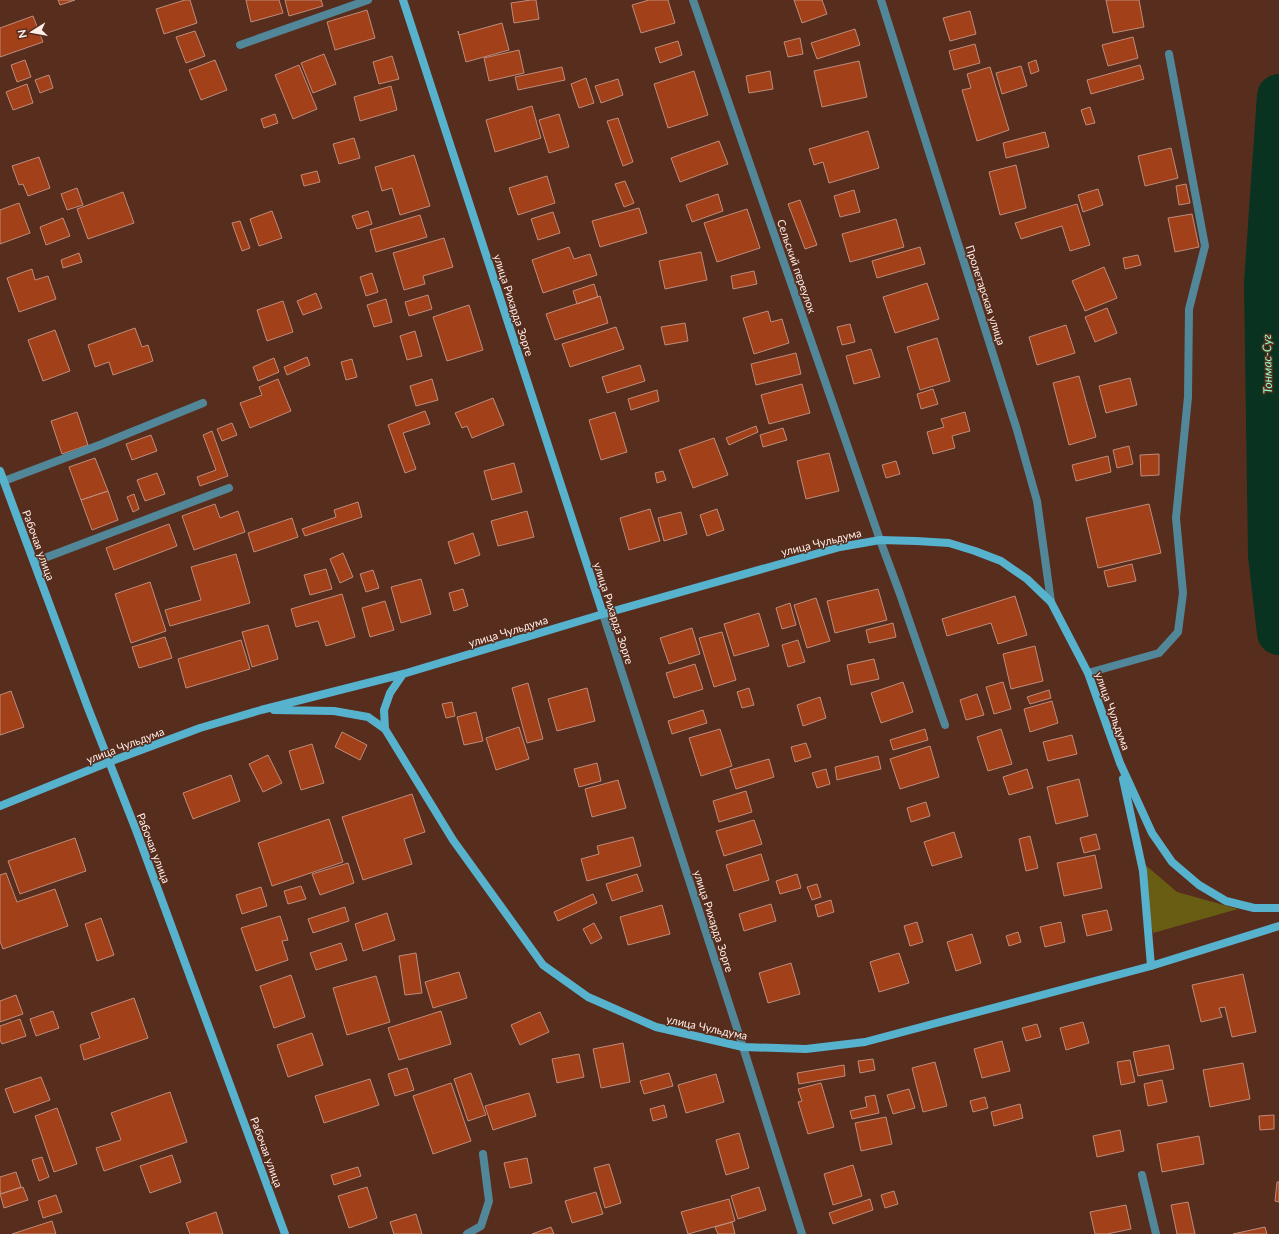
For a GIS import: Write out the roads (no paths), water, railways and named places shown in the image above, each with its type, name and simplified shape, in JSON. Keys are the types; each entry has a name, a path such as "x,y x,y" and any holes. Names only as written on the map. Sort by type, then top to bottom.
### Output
{"main road":[{"name":"улица Рихарда Зорге","path":"403,0 603,614"},
{"name":"Рабочая улица","path":"0,471 109,762 139,837 285,1234"},
{"name":"улица Чульдума","path":"0,806 109,762 200,728 261,710 403,674 603,614 840,547 880,540 949,543 1001,561 1027,579 1051,602 1088,673 1120,763 1152,833 1172,862 1199,885 1226,900 1254,908 1279,908"},
{"path":"385,729 384,710 390,693 403,674"},
{"name":"улица Чульдума","path":"261,710 334,710 368,717 385,729 453,840 543,964 588,997 656,1027 744,1047 806,1049 865,1042 1151,966 1279,927"},
{"path":"1120,763 1143,871 1151,966"}],"street":[{"path":"240,45 368,0"},
{"name":"Сельский переулок","path":"693,0 945,726"},
{"name":"Пролетарская улица","path":"881,0 1017,430 1037,500 1051,602"},
{"path":"1088,673 1159,654 1178,632 1183,593 1176,518 1188,397 1189,309 1205,246 1169,54"},
{"path":"4,481 102,444 203,403"},
{"path":"34,562 230,488"},
{"name":"улица Рихарда Зорге","path":"603,614 744,1047 802,1234"},
{"path":"467,1234 481,1226 489,1201 483,1154"},
{"path":"1142,1175 1156,1234"}],"waterway":[{"name":"Тонмас-Суг","path":"1279,96 1266,283 1270,555 1279,633"}]}
